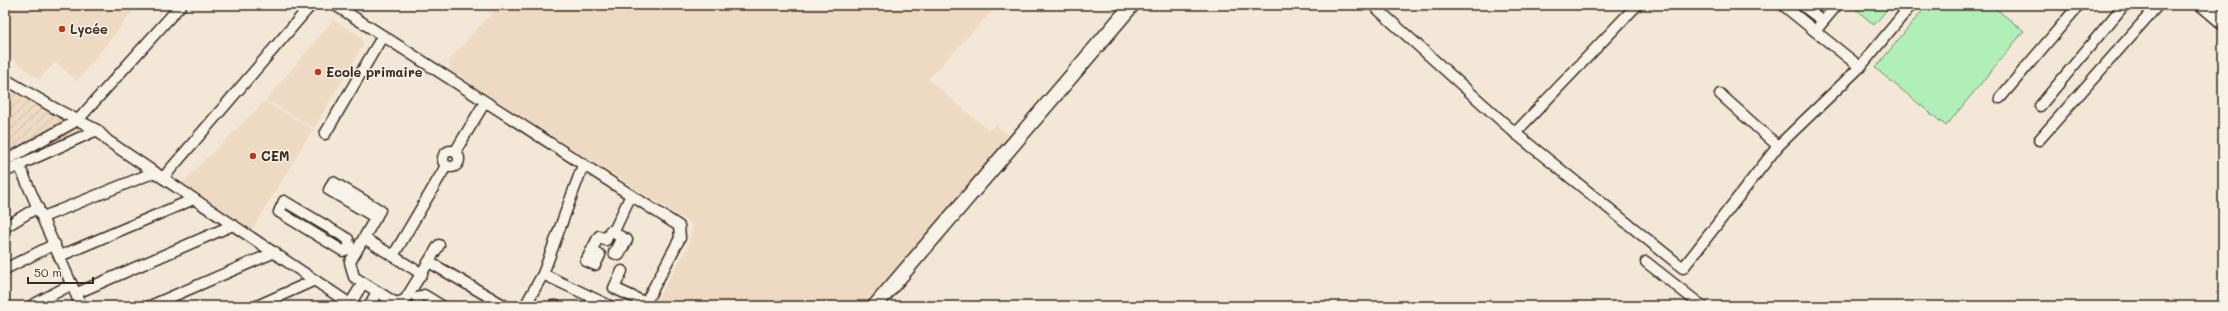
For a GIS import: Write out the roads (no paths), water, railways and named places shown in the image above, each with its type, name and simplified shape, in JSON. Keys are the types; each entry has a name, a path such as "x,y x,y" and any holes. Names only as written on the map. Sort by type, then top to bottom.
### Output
{"street":[{"path":"5,161 78,120 182,5"},
{"path":"43,217 159,175 311,5"},
{"path":"335,5 382,37 679,226 680,238 645,304 614,288 622,271"},
{"path":"875,306 1132,5"},
{"path":"1373,5 1516,133 1683,268 1778,146 1860,67 1911,5"},
{"path":"1516,133 1638,5"},
{"path":"1783,5 1860,67"},
{"path":"1802,5 1823,21"},
{"path":"1816,31 1837,5"},
{"path":"2000,98 2079,5"},
{"path":"2040,106 2124,5"},
{"path":"2040,140 2158,5"},
{"path":"2203,5 2222,21"},
{"path":"325,134 382,37"},
{"path":"5,79 97,130 108,141 352,305 363,283"},
{"path":"1720,94 1778,146"},
{"path":"393,256 446,166 444,164 443,156 448,151 455,152 485,102"},
{"path":"5,172 97,130"},
{"path":"19,165 77,293 81,306"},
{"path":"525,306 543,274 583,165"},
{"path":"376,218 329,190 333,182 380,210 376,218 364,238 353,250 350,262 354,278 396,303 415,299 424,295 442,306"},
{"path":"592,251 599,236 606,240 610,231 617,235 631,196"},
{"path":"60,256 194,199"},
{"path":"284,202 348,239 353,250 343,251 279,212 284,202"},
{"path":"5,227 38,207"},
{"path":"77,293 233,226"},
{"path":"364,238 422,274"},
{"path":"5,269 55,244"},
{"path":"415,299 422,274 439,245"},
{"path":"150,306 275,252"},
{"path":"429,262 505,306"},
{"path":"1646,262 1702,306"},
{"path":"543,274 610,306"},
{"path":"256,306 315,280"},
{"path":"31,306 72,284"},
{"path":"369,306 377,292"}],"place":[{"name":"Lycée","path":"62,29"},
{"name":"Ecole primaire","path":"318,72"},
{"name":"CEM","path":"253,156"}]}
